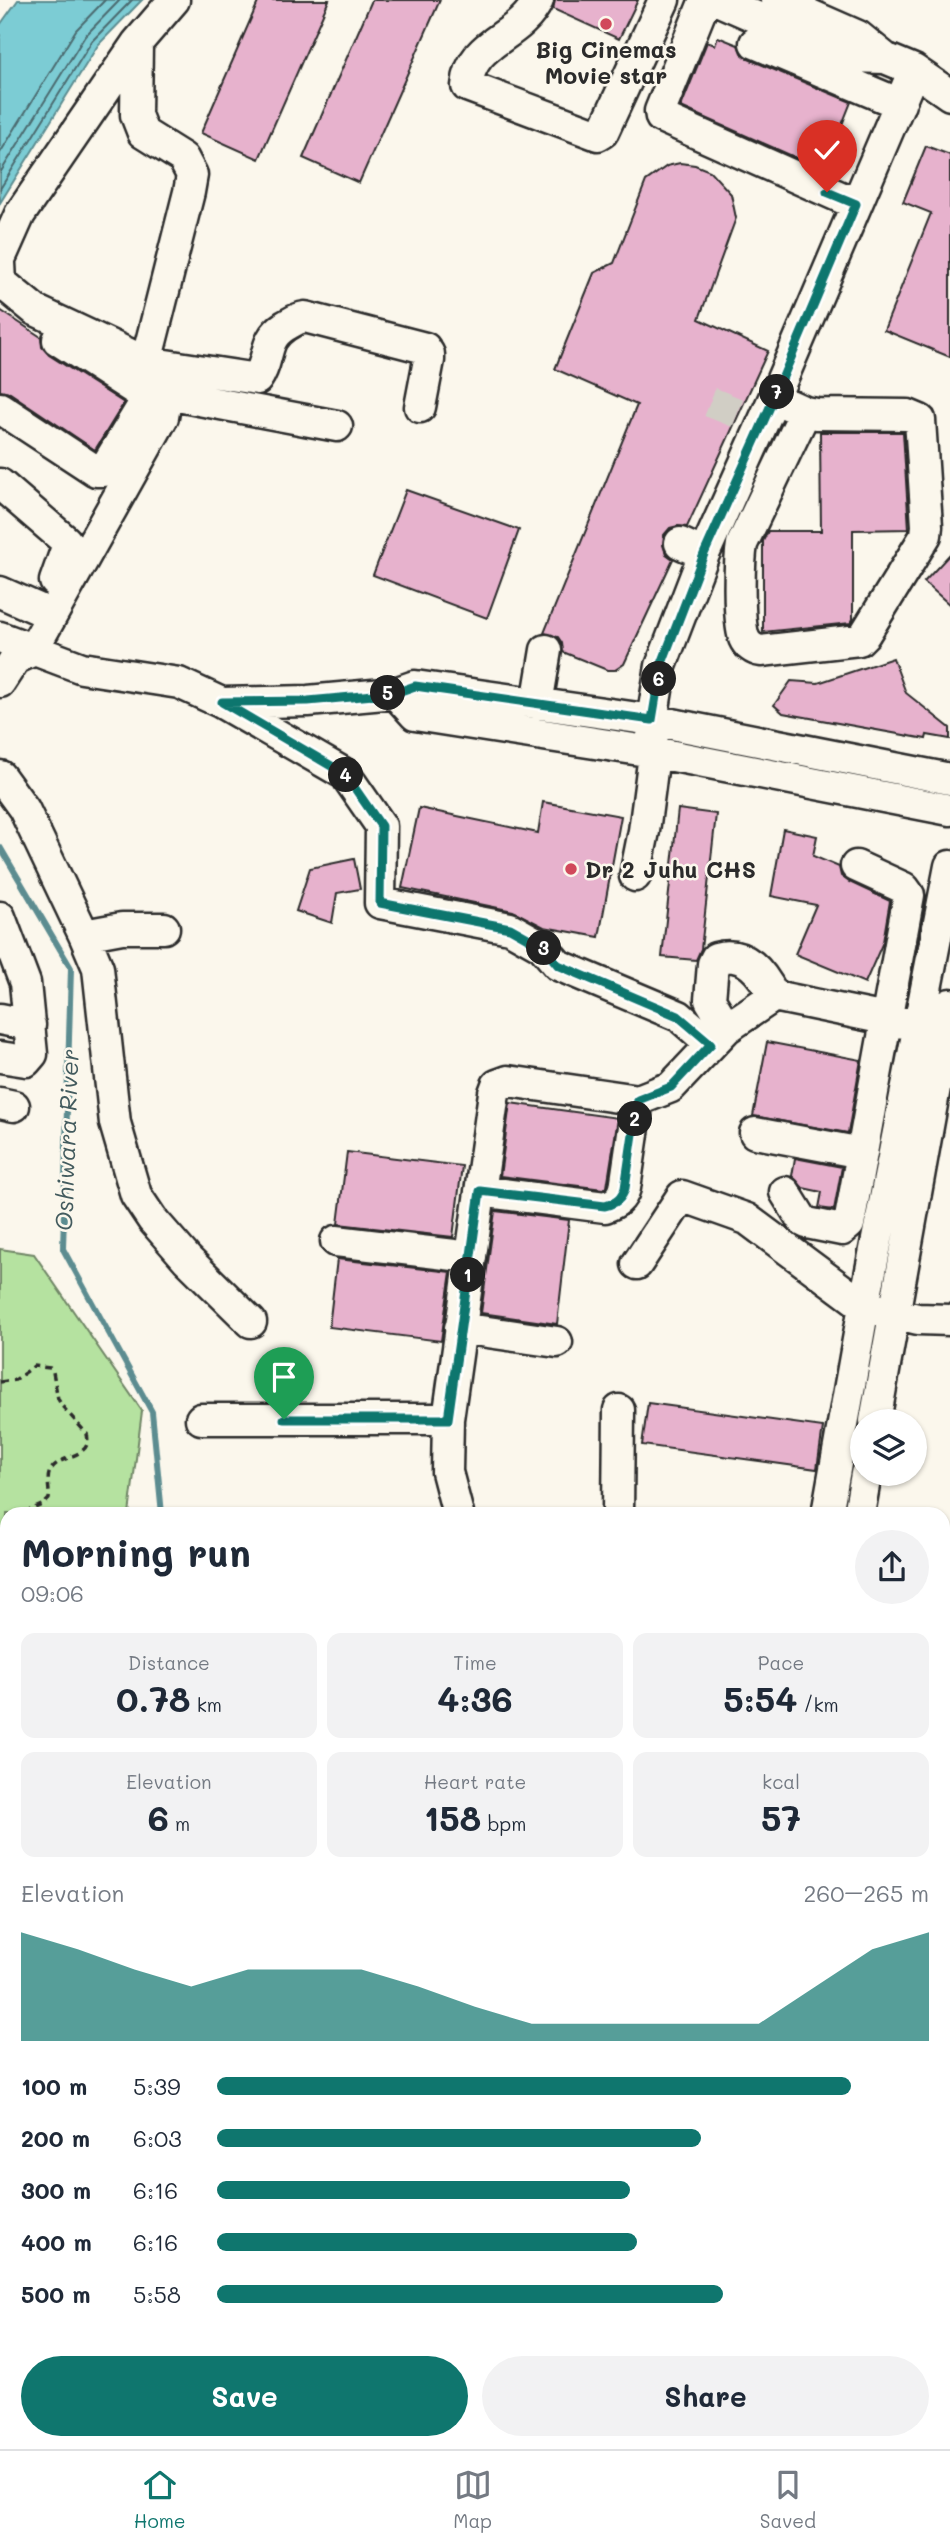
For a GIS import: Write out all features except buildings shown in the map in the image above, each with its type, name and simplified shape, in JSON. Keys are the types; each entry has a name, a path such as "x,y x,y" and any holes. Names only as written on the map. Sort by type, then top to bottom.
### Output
{"street":[{"path":"174,0 137,43 20,214 0,261 1,282 35,310 155,383 257,379 270,339 274,333 297,318 305,317 420,345 429,354 420,407"},
{"path":"538,0 533,11 513,30 478,55 468,71 467,86 598,135 603,132 664,0"},
{"path":"705,0 660,111 661,117 856,204"},
{"path":"717,0 749,6 848,57 885,58"},
{"path":"776,0 858,36 885,58 914,70 950,94"},
{"path":"0,408 96,471 103,471 155,383 191,175 184,158 143,134 136,115 137,43"},
{"path":"755,43 900,104"},
{"path":"635,876 644,831 653,752 652,720 661,666 693,558 856,204 914,70"},
{"path":"58,340 155,383 337,426"},
{"path":"48,613 163,416 155,383"},
{"path":"759,412 804,412 908,415 920,420 926,535 865,634 856,641 756,650 744,638 740,594 743,544 804,412"},
{"path":"0,484 66,541 66,550 48,613 32,651 15,659 0,682"},
{"path":"693,558 740,594"},
{"path":"0,592 48,613"},
{"path":"0,637 82,668 179,683 222,702 345,774 381,826 380,903 510,928 542,946 558,965 719,1036"},
{"path":"537,704 547,649"},
{"path":"222,702 308,701 395,693 415,686 652,720 950,779"},
{"path":"395,693 415,715 653,752 950,810"},
{"path":"0,776 24,809 97,968 115,1123 136,1195 152,1219 187,1259 251,1322"},
{"path":"785,1192 803,1221 842,1230 849,1224 909,895 904,888 856,866"},
{"path":"877,1409 893,1314 943,1088 942,1016 950,866"},
{"path":"0,917 24,983 32,1054 26,1061 0,1057"},
{"path":"84,935 122,928 164,928"},
{"path":"719,1036 710,1000 713,964 716,958 722,956 750,962 764,976 774,996"},
{"path":"456,1507 447,1472 448,1419 494,1093 498,1085 508,1081 638,1100 671,1087 719,1036 774,996 887,1019 942,1016"},
{"path":"828,1507 864,1306 942,1016"},
{"path":"0,1019 30,1025"},
{"path":"480,1191 605,1206 615,1203 622,1197 625,1188 638,1100"},
{"path":"755,1133 862,1153"},
{"path":"637,1264 682,1196 747,1219 864,1306 918,1319 950,1321"},
{"path":"336,1241 471,1257"},
{"path":"460,1328 557,1342"},
{"path":"618,1507 619,1410"},
{"path":"201,1419 448,1419"},
{"path":"860,1507 864,1486"}],"path":[{"path":"0,1382 15,1380 34,1366 50,1368 58,1399 87,1434 89,1441 84,1450 51,1468 49,1499 34,1507"}],"green space":[{"path":"0,1249 34,1254 142,1411 130,1507 0,1507"}],"water":[{"path":"18,0 142,0 98,45 0,203 0,25"}],"waterway":[{"name":"Oshiwara River","path":"0,847 71,968 63,1249 152,1412 161,1507"}],"tunnel":[{"path":"710,402 740,414"}],"place":[{"name":"Big Cinemas Movie star","path":"606,24"},
{"name":"Dr 2 Juhu CHS","path":"571,869"}],"route":[{"path":"284,1419 448,1419 480,1191 605,1206 615,1203 622,1197 625,1188 638,1100 671,1087 711,1044 678,1016 558,965 542,946 510,928 380,903 381,826 345,774 222,702 308,701 395,693 415,686 652,720 661,666 704,554 856,204 827,192"}]}
